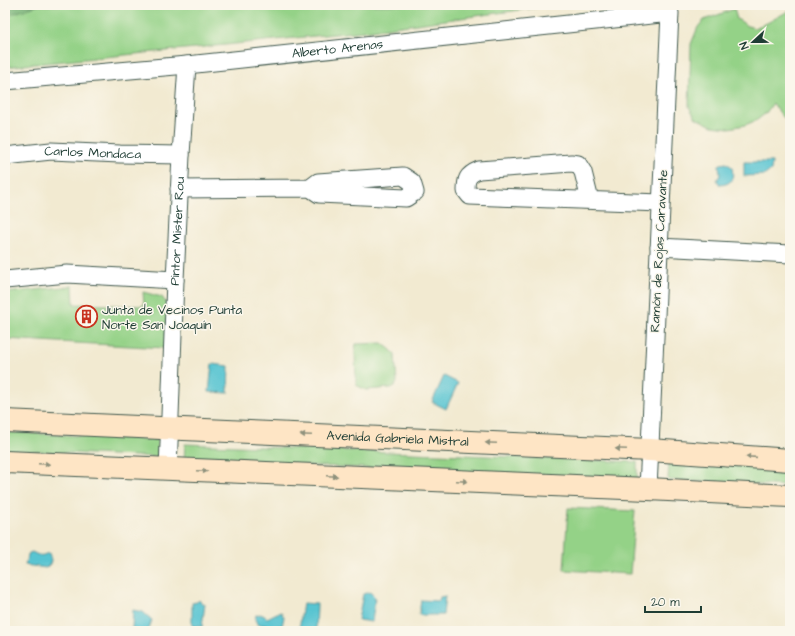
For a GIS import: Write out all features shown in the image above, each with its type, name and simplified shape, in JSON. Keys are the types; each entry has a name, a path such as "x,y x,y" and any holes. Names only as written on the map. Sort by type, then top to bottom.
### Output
{"main road":[{"name":"Avenida Gabriela Mistral","path":"5,420 170,429 650,450 790,460"},
{"path":"5,462 790,496"}],"street":[{"name":"Alberto Arenas","path":"5,81 187,65 670,13"},
{"name":"Ramón de Rojas Caravante","path":"648,489 670,13"},
{"name":"Pintor Mister Rou","path":"168,470 179,189 187,65"},
{"name":"Carlos Mondaca","path":"5,156 51,151 181,155"},
{"path":"590,200 583,172 578,164 571,163 479,170 472,173 466,179 466,191 470,196 661,203"},
{"path":"179,189 310,188 319,194 406,198 415,192 412,182 403,176 318,182 310,188"},
{"path":"659,247 790,254"},
{"path":"5,280 67,274 175,280"}],"green space":[{"path":"5,5 557,5 365,31 5,67"},
{"path":"5,5 39,5 5,16"},
{"path":"734,9 737,19 754,28 767,23 790,10 790,123 785,119 773,103 766,113 757,120 745,125 729,128 712,126 696,118 689,107 691,44 698,27 704,20"},
{"path":"73,286 74,304 144,306 143,292 162,297 167,304 165,348 5,339 5,293"},
{"path":"382,343 395,355 397,382 395,386 391,388 366,390 356,385 356,344"},
{"path":"5,432 158,440 157,457 5,450"},
{"path":"185,444 637,462 637,480 184,460"},
{"path":"669,462 790,468 790,486 668,480"},
{"path":"568,508 635,511 630,574 564,570"}],"water":[{"path":"744,162 772,162 771,170 765,175 744,176"},
{"path":"726,163 732,167 733,175 730,182 720,185 717,180 720,175 719,165"},
{"path":"212,364 229,366 228,393 209,392"},
{"path":"444,376 458,383 446,409 432,402"},
{"path":"32,552 40,556 49,553 51,560 50,564 46,568 25,565 29,553"},
{"path":"370,592 375,597 372,622 358,620 363,594"},
{"path":"445,596 443,615 419,615 421,600 439,601 440,597"},
{"path":"199,600 205,604 202,627 192,626 192,603"},
{"path":"303,603 317,604 316,631 299,630"},
{"path":"133,610 143,612 152,620 148,631 132,630"},
{"path":"281,612 284,617 282,626 259,625 255,620 256,615 258,614 267,618"}],"place":[{"name":"Junta de Vecinos Punta Norte San Joaquín","path":"87,317"}]}
